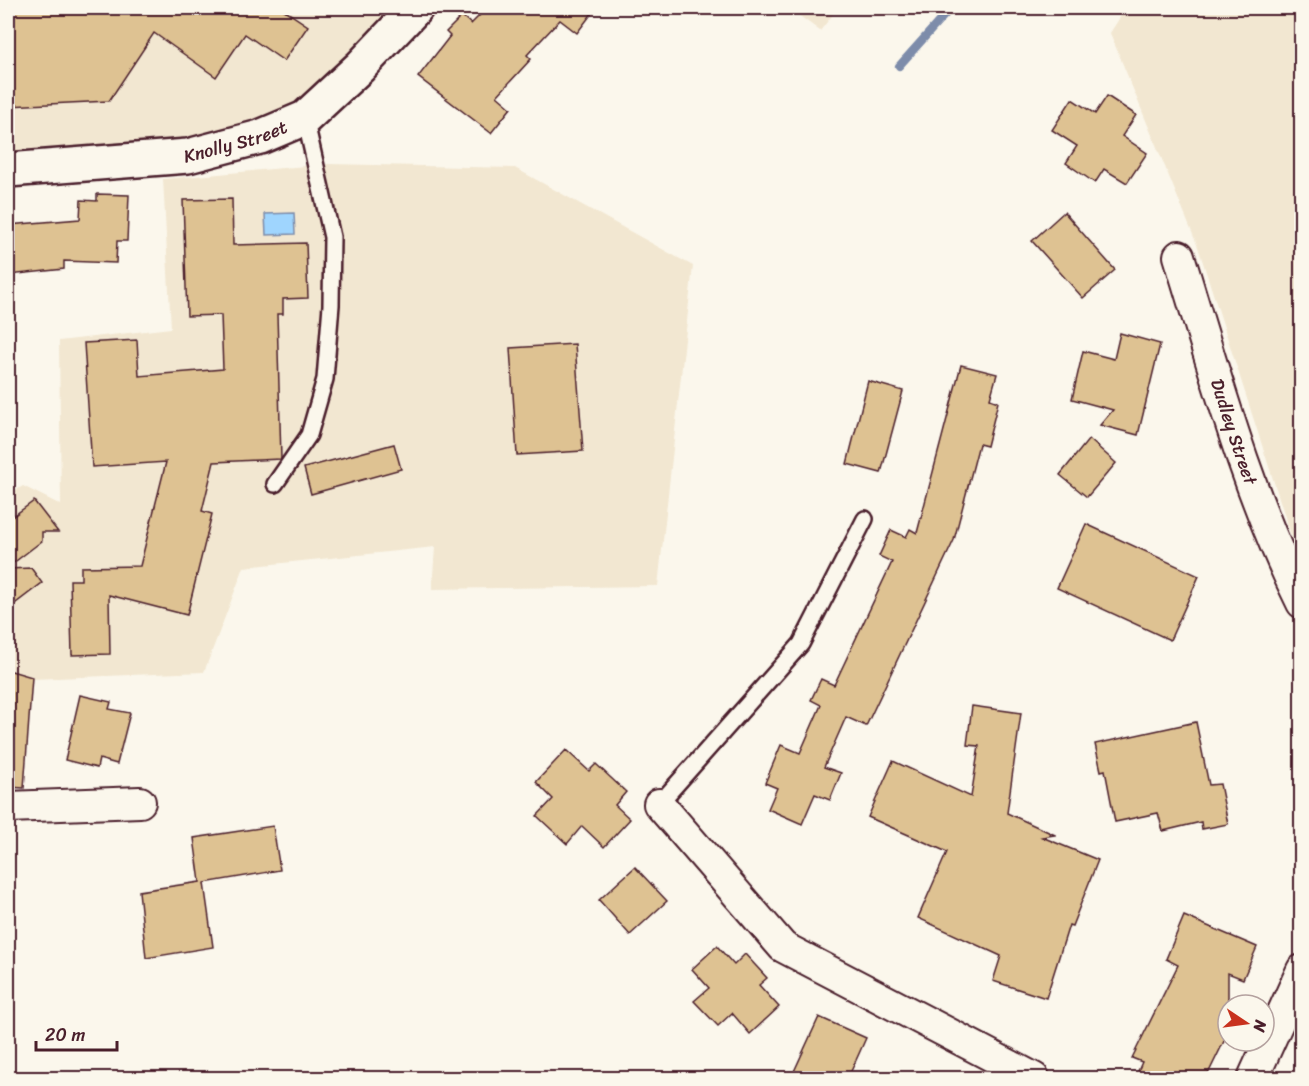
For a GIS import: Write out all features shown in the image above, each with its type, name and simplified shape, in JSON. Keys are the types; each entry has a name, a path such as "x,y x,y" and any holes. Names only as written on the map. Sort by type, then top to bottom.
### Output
{"main road":[{"name":"Knolly Street","path":"8,170 188,156 260,137 305,118 360,68 416,8"}],"street":[{"name":"Dudley Street","path":"1179,256 1230,423 1273,546 1302,603"},
{"path":"8,807 140,802"},
{"path":"659,804 783,947 1034,1078"},
{"path":"1253,1078 1302,970"}],"lane":[{"path":"275,484 309,435 326,368 331,305 332,237 305,118"},
{"path":"659,804 801,644 865,519"}],"shaded area":[{"path":"8,8 394,8 305,118 46,170 8,169"},
{"path":"789,8 838,8 820,31"},
{"path":"1126,8 1301,8 1301,553 1292,538 1198,247 1110,33"},
{"path":"328,164 515,168 693,266 658,586 432,589 435,547 244,567 204,672 8,680 8,495 23,486 61,505 59,341 171,328 163,179"}],"water":[{"path":"294,213 295,234 266,235 265,214"}],"building":[{"path":"8,8 281,8 308,26 284,61 245,34 216,77 154,33 109,101 8,106"},
{"path":"487,8 596,8 577,33 560,20 527,55 531,59 497,96 511,108 491,133 418,77 450,36 446,32 462,16 471,24"},
{"path":"1107,96 1136,115 1122,136 1147,153 1127,183 1104,169 1095,183 1066,163 1077,146 1052,130 1072,99 1095,114"},
{"path":"97,194 129,195 127,241 117,241 116,263 64,261 64,269 9,275 8,225 80,219 81,200 97,201"},
{"path":"232,199 233,245 306,243 308,298 283,299 283,314 277,314 281,459 214,462 202,511 212,514 187,615 109,595 110,654 72,655 70,580 81,580 81,567 140,566 166,462 92,467 84,343 137,340 139,376 223,369 221,315 187,316 183,200"},
{"path":"1064,212 1115,270 1083,298 1032,241"},
{"path":"1120,333 1160,344 1138,435 1100,425 1113,410 1072,399 1083,351 1114,359"},
{"path":"575,344 583,451 517,455 510,348"},
{"path":"961,365 997,374 990,399 998,402 987,446 979,444 954,540 866,726 846,717 824,767 841,773 830,800 815,794 802,824 768,809 777,788 765,783 781,745 800,753 821,705 811,700 821,679 834,685 892,562 879,556 891,530 906,537 910,529 917,533"},
{"path":"868,381 903,391 881,473 847,464"},
{"path":"1089,439 1116,463 1087,497 1060,475"},
{"path":"394,444 401,469 311,494 304,468"},
{"path":"34,501 58,532 42,532 42,541 8,567 8,520"},
{"path":"1086,524 1199,576 1170,640 1057,588"},
{"path":"31,568 42,583 8,609 8,569"},
{"path":"8,670 32,677 24,788 8,787"},
{"path":"80,695 111,702 109,709 130,713 117,764 99,759 97,768 65,760"},
{"path":"972,706 1021,713 1007,813 1055,835 1042,837 1098,860 1072,926 1069,925 1046,998 993,981 1001,956 918,918 947,852 868,817 893,761 971,797 979,746 967,745"},
{"path":"1196,722 1209,785 1220,784 1228,824 1202,829 1201,822 1163,831 1158,813 1115,822 1105,770 1101,771 1095,744"},
{"path":"566,750 589,771 596,764 626,792 615,805 630,819 604,847 582,826 567,844 537,816 553,799 536,782"},
{"path":"273,826 280,870 204,883 213,947 146,958 139,891 200,882 194,838"},
{"path":"635,867 667,901 630,935 599,900"},
{"path":"1184,916 1257,947 1243,979 1228,973 1228,993 1216,993 1216,1053 1218,1053 1206,1078 1135,1078 1142,1062 1132,1058 1178,965 1166,959"},
{"path":"717,946 734,965 745,954 767,978 759,985 779,1007 750,1034 732,1013 718,1026 694,1001 709,988 692,969"},
{"path":"819,1017 866,1038 848,1078 791,1078"}],"waterway":[{"path":"899,66 951,8"}]}
